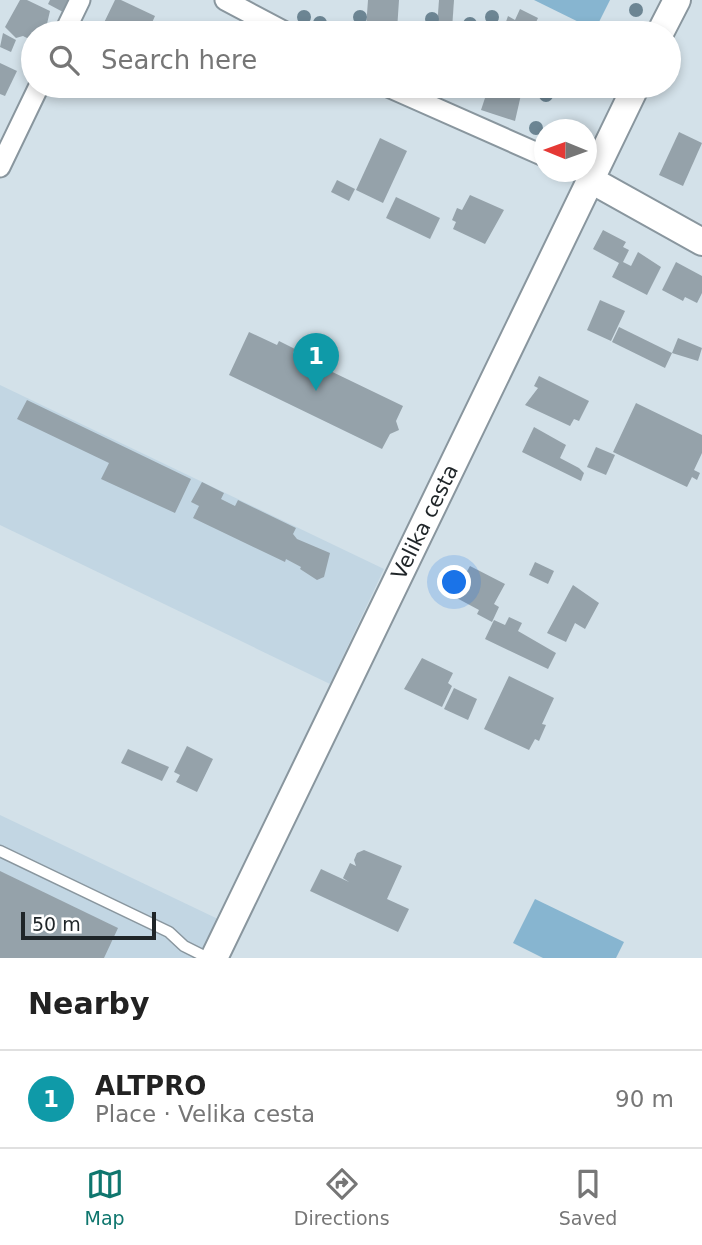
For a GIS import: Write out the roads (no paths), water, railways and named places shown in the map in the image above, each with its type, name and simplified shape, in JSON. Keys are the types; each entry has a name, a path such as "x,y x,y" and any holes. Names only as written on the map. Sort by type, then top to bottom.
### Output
{"main road":[{"path":"666,21 677,0"},
{"name":"Velika cesta","path":"597,153 628,98"},
{"name":"Velika cesta","path":"214,958 581,182"},
{"path":"595,182 702,242"}],"street":[{"path":"69,21 79,0"},
{"path":"225,0 264,21"},
{"path":"0,167 33,98"},
{"path":"413,98 534,152"}],"lane":[{"path":"0,851 169,932 184,946 208,958"}],"place":[{"name":"ALTPRO","path":"316,391"}]}
